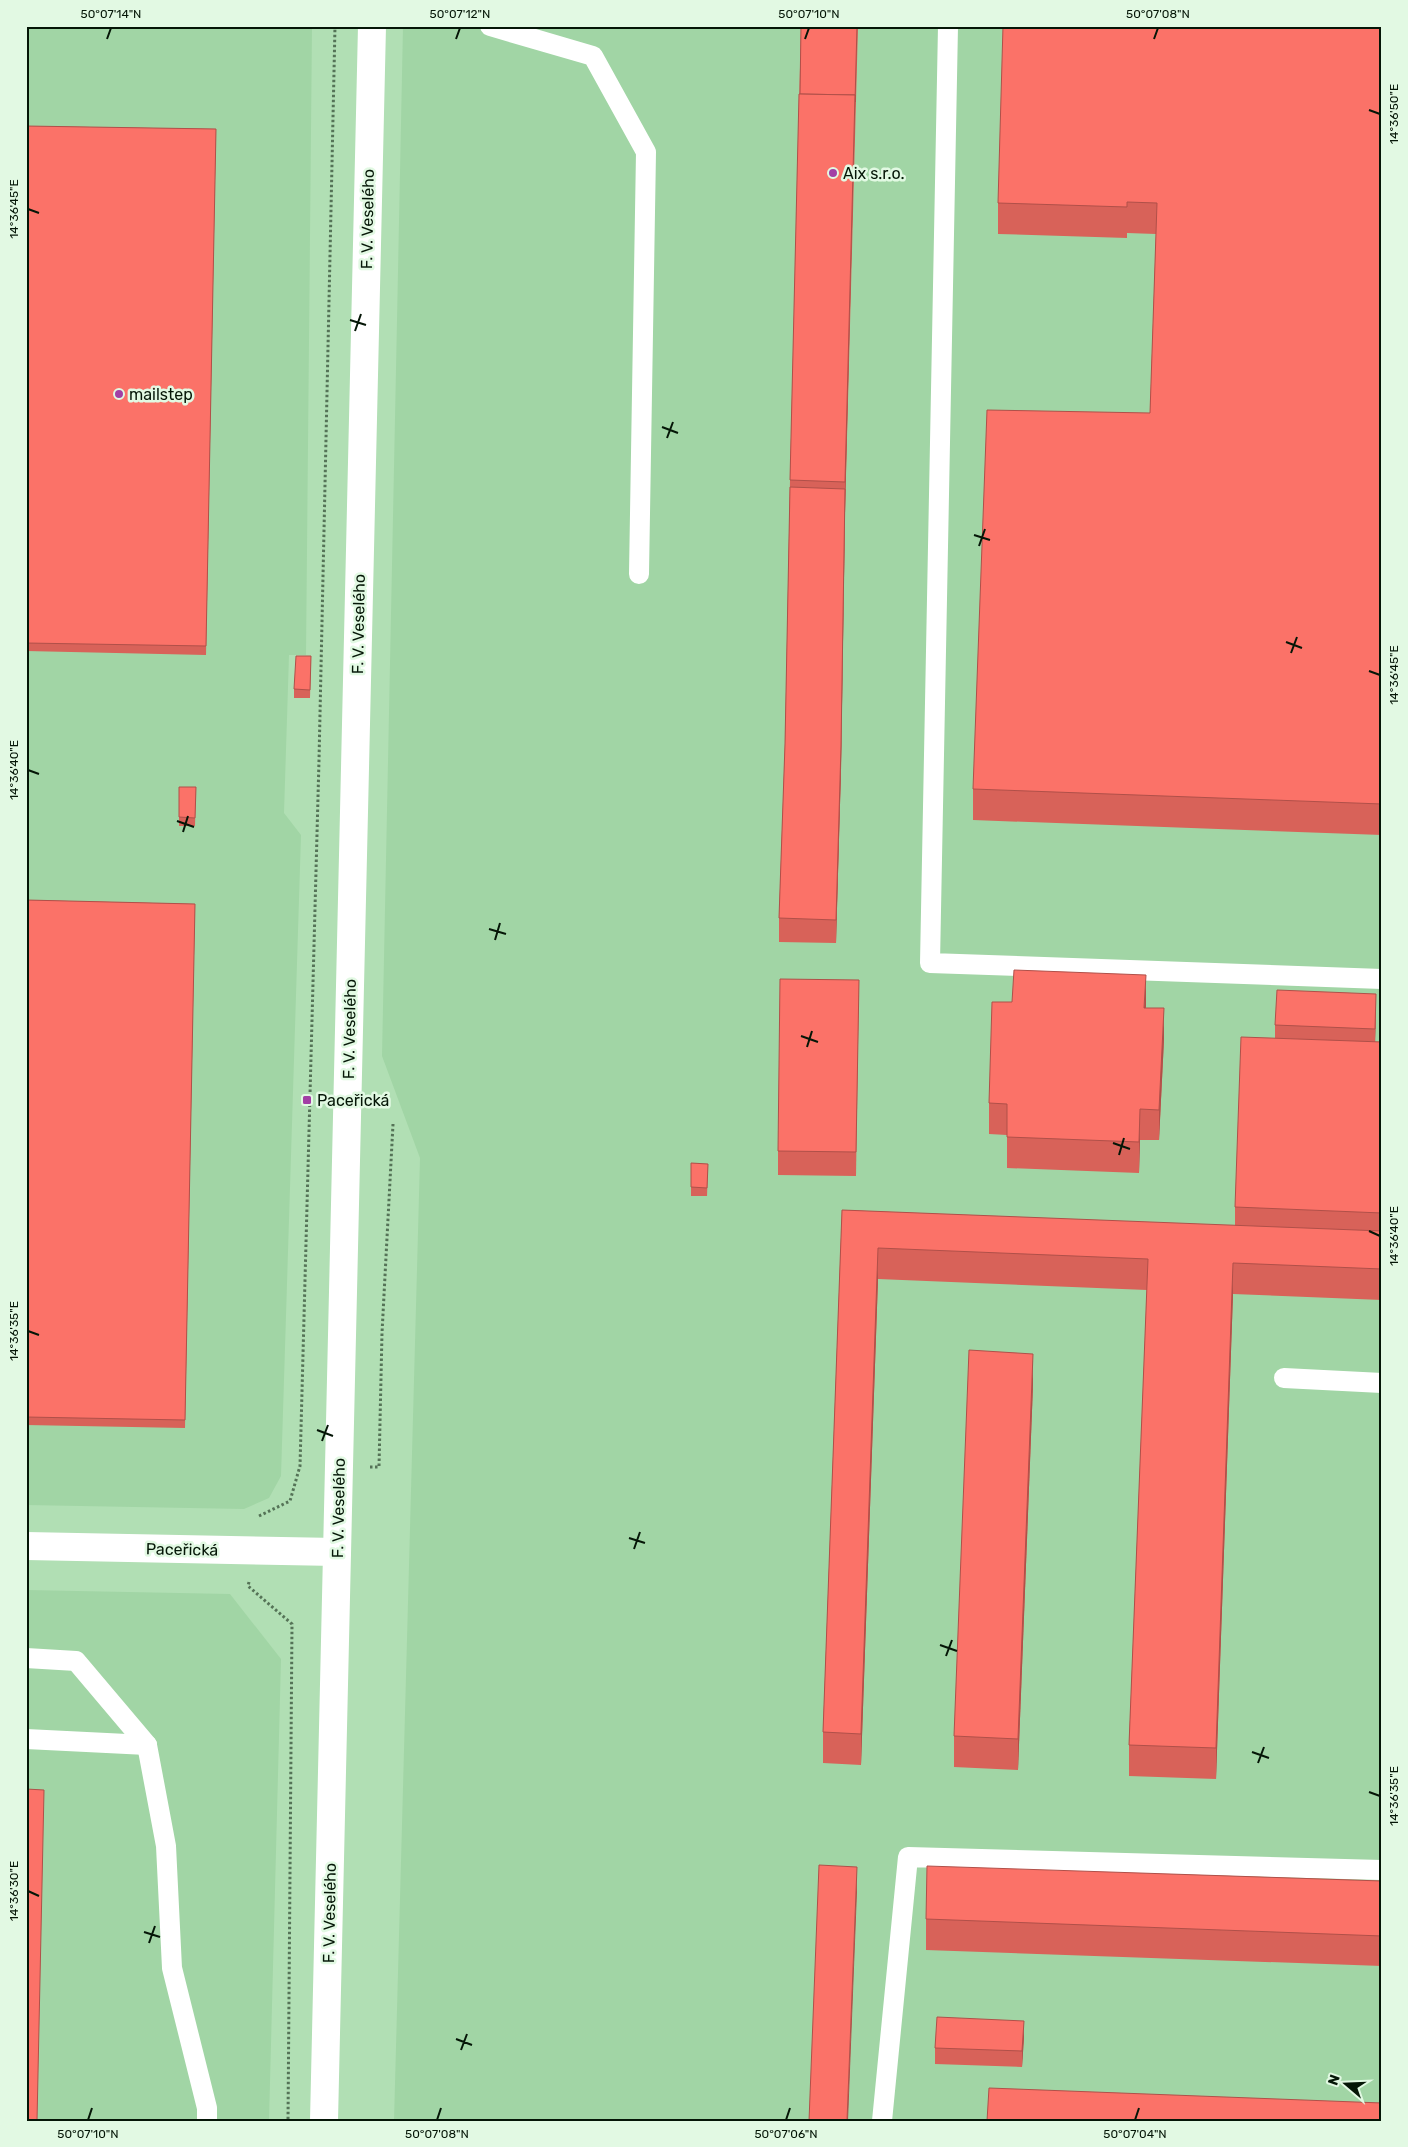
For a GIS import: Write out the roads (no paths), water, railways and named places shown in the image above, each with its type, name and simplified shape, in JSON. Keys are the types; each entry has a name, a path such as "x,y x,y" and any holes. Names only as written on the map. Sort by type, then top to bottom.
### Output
{"street":[{"name":"F. V. Veselého","path":"324,2121 372,26"},
{"name":"Paceřická","path":"26,1546 337,1552"}],"lane":[{"path":"490,26 593,56 646,152 639,574"},
{"path":"948,26 930,963 1382,979"},
{"path":"1284,1378 1382,1383"},
{"path":"26,1658 76,1661 147,1745 166,1846 172,1968 207,2108 207,2121"},
{"path":"26,1739 147,1745"},
{"path":"882,2121 908,1857 1382,1870"}],"place":[{"name":"Aix s.r.o.","path":"833,173"},
{"name":"mailstep","path":"119,394"},
{"name":"Paceřická","path":"307,1100"}]}
